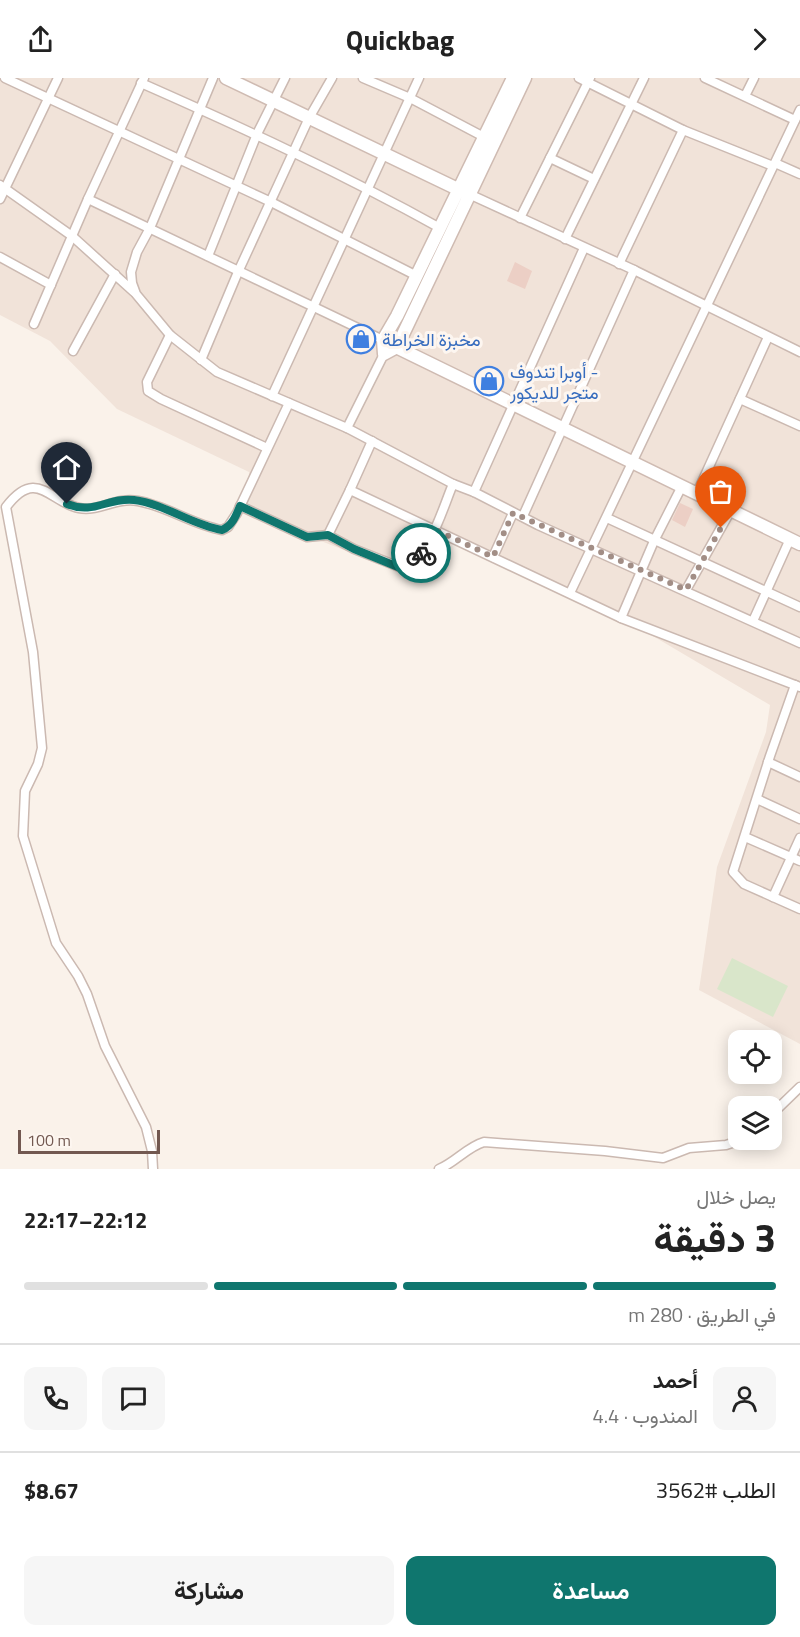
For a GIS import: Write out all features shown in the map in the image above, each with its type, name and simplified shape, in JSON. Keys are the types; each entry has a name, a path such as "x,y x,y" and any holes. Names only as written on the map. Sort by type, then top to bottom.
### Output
{"street":[{"path":"5,78 271,202 417,276"},
{"path":"0,199 3,186 50,98 58,78"},
{"path":"136,294 131,272 137,252 180,160 213,78"},
{"path":"226,78 464,192 634,270 768,337 800,350"},
{"path":"208,256 257,134 285,78"},
{"path":"201,360 238,272 309,118 332,78"},
{"path":"363,78 410,98 484,137"},
{"path":"272,396 419,78"},
{"path":"384,354 397,347 464,192 509,99 513,78"},
{"path":"347,428 384,354 383,340 440,228 464,192 484,137 525,78"},
{"path":"579,78 589,80 683,130 800,174"},
{"path":"565,239 644,78"},
{"path":"705,78 795,120"},
{"path":"745,96 754,78"},
{"path":"520,218 589,80"},
{"path":"34,324 88,199 143,81 368,188 440,228"},
{"path":"570,593 800,110"},
{"path":"620,264 683,130"},
{"path":"550,159 594,179"},
{"path":"3,186 72,236 136,294 171,335 217,372 347,428 513,513 800,643"},
{"path":"88,199 383,340 795,542 765,592 753,621"},
{"path":"474,492 584,248"},
{"path":"0,257 51,285"},
{"path":"523,516 634,270"},
{"path":"73,351 115,274"},
{"path":"171,335 147,382 148,391 267,448"},
{"path":"697,493 768,337"},
{"path":"740,399 800,426"},
{"path":"153,1169 152,1151 146,1128 105,1046 87,994 56,943 23,836 25,791 38,764 42,748 33,652 6,507 16,495 25,490 35,489 47,491 78,508 99,507 126,500 151,504 222,530 232,522 289,403"},
{"path":"328,535 372,441"},
{"path":"240,506 307,537 328,535 354,549 402,568 410,565 426,547 453,484"},
{"path":"621,618 654,541 682,486"},
{"path":"350,490 621,618 797,686 768,762 734,874 744,884 800,909"},
{"path":"686,590 731,510"},
{"path":"493,557 513,513"},
{"path":"607,518 800,607"},
{"path":"768,762 800,777"},
{"path":"757,798 800,819"},
{"path":"745,837 796,859"},
{"path":"773,897 796,859 800,838"},
{"path":"782,1104 800,1087"},
{"path":"440,1169 484,1142 605,1151 663,1158 689,1148 728,1144"}],"shaded area":[{"path":"0,78 800,78 800,1044 782,1034 782,1030 774,1030 699,990 717,867 766,732 770,705 602,606 417,525 400,572 247,512 249,472 117,409 50,341 0,315"}],"green space":[{"path":"732,958 788,986 773,1017 717,989"}],"building":[{"path":"515,262 532,271 525,289 507,281"},
{"path":"680,503 693,509 685,527 672,520"}],"way so far":[{"path":"421,553 434,529 493,557 513,513 686,590 721,528"}],"place":[{"name":"مخبزة الخراطة","path":"361,339"},
{"name":"أوبرا تندوف - متجر للديكور","path":"489,381"}],"route":[{"path":"67,504 86,508 99,507 116,501 136,501 151,504 222,530 232,522 240,506 296,534 307,537 328,535 354,549 398,567 410,565 421,553"}]}
